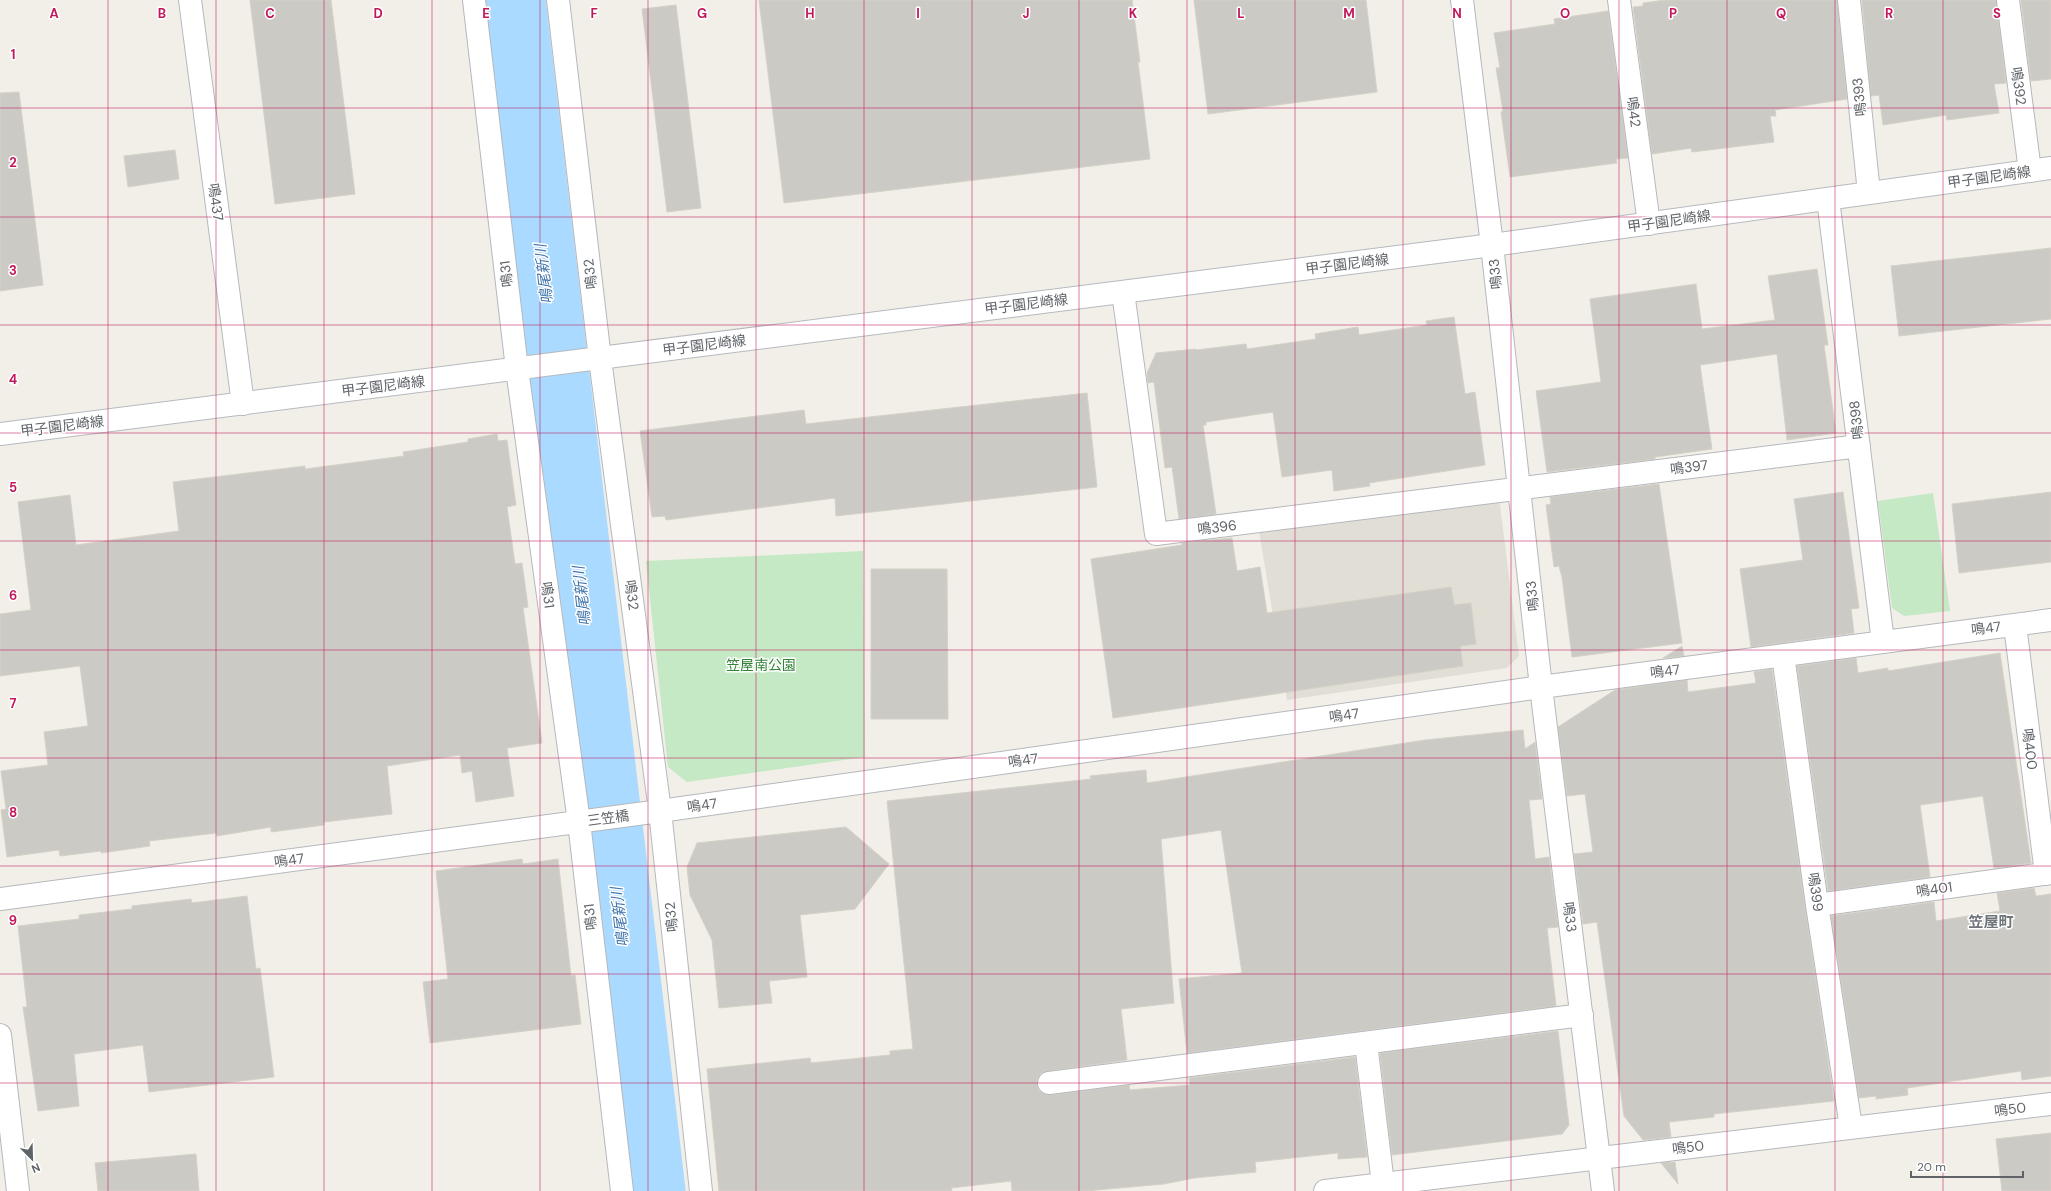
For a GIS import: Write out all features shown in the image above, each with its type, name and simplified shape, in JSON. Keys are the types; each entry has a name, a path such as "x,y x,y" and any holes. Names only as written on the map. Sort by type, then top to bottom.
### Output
{"street":[{"name":"鳴437","path":"190,0 243,404"},
{"name":"鳴31","path":"474,0 527,367 622,1191"},
{"name":"鳴32","path":"558,0 592,360 660,811 701,1191"},
{"name":"鳴33","path":"1462,0 1520,488 1541,687 1603,1191"},
{"name":"鳴42","path":"1619,0 1649,224"},
{"name":"鳴393","path":"1849,0 1869,193"},
{"name":"鳴392","path":"2008,0 2041,170"},
{"name":"甲子園尼崎線","path":"0,434 1492,246 2041,170"},
{"name":"鳴398","path":"1828,199 1883,642"},
{"name":"鳴396","path":"1123,292 1156,534 1520,488"},
{"name":"鳴397","path":"1520,488 1859,446"},
{"name":"鳴47","path":"637,814 1541,687 2051,620"},
{"name":"鳴400","path":"2015,625 2048,873"},
{"name":"鳴399","path":"1783,655 1817,905 1851,1128"},
{"name":"三笠橋","path":"579,822 637,814"},
{"name":"鳴47","path":"0,899 579,822"},
{"name":"鳴401","path":"1817,905 2048,873"},
{"path":"1049,1083 1582,1015"},
{"path":"0,1035 7,1152 18,1191"},
{"path":"1366,1043 1390,1186"},
{"name":"鳴50","path":"1325,1191 1390,1186 1598,1157 2051,1104"}],"shaded area":[{"path":"1499,497 1519,656 1507,668 1287,700 1259,531"}],"green space":[{"path":"1933,493 1950,611 1904,616 1892,608 1878,501"},
{"name":"笠屋南公園","path":"863,551 865,757 687,782 668,767 646,561"}],"building":[{"path":"250,0 331,0 355,194 275,204"},
{"path":"759,0 1132,0 1150,159 784,203"},
{"path":"1194,0 1366,0 1377,92 1208,114"},
{"path":"1665,0 1837,0 1847,99 1775,110 1776,116 1770,116 1774,142 1692,152 1691,148 1652,154 1633,7 1643,6 1643,3"},
{"path":"1862,0 1996,0 2006,83 1994,84 1999,113 1947,120 1946,115 1883,125 1879,95 1871,96"},
{"path":"2021,0 2051,0 2051,79 2031,81"},
{"path":"676,5 701,208 667,212 642,9"},
{"path":"1608,11 1628,158 1616,159 1617,163 1510,177 1501,112 1503,111 1496,68 1500,68 1494,33 1555,24 1554,19"},
{"path":"19,92 43,285 0,291 0,93"},
{"path":"175,150 179,179 128,187 124,156"},
{"path":"2051,248 2051,319 1899,336 1891,266"},
{"path":"1817,269 1828,345 1824,345 1836,433 1787,440 1777,354 1700,365 1712,449 1655,457 1655,459 1547,472 1536,391 1601,382 1590,299 1696,284 1702,329 1775,320 1768,276"},
{"path":"1454,317 1465,394 1475,392 1485,465 1369,483 1370,486 1334,491 1332,470 1282,477 1273,412 1206,422 1206,425 1203,425 1216,514 1179,519 1172,467 1165,468 1154,382 1148,383 1147,373 1156,353 1246,344 1247,349 1316,339 1315,334 1358,327 1359,335 1427,325 1426,321"},
{"path":"1087,393 1097,487 836,516 835,498 666,520 665,516 652,517 640,431 804,410 806,424"},
{"path":"497,434 498,441 507,440 516,505 507,507 515,564 522,563 528,607 523,608 542,743 507,748 514,796 476,802 472,771 462,773 460,755 387,766 392,814 324,822 324,825 271,832 271,827 217,836 216,833 149,841 150,846 101,853 101,851 60,856 59,850 7,857 1,810 6,809 1,771 48,765 44,732 88,726 80,666 0,676 0,614 31,610 18,502 70,495 76,545 179,531 173,482 305,466 305,469 404,456 403,452 468,442 468,439"},
{"path":"1659,484 1682,643 1572,657 1562,577 1559,566 1554,567 1546,505 1551,504 1550,497"},
{"path":"1843,492 1859,608 1851,609 1854,633 1751,647 1740,569 1803,560 1794,499"},
{"path":"2051,492 2051,562 1959,573 1952,504"},
{"path":"1232,538 1237,571 1260,567 1267,613 1451,587 1454,605 1471,603 1476,644 1460,646 1463,666 1113,718 1091,559 1182,545 1182,543"},
{"path":"871,569 947,569 948,719 871,719"},
{"path":"1682,646 1684,656 1663,658"},
{"path":"2000,653 2031,863 1994,868 1983,796 1920,805 1930,877 1828,891 1797,666 1856,658 1858,673 1888,668 1888,671"},
{"path":"1772,669 1834,1101 1714,1114 1714,1117 1669,1122 1671,1137 1643,1140 1624,1116 1597,922 1583,924 1574,854 1593,852 1585,794 1567,796 1558,727 1615,690 1687,680 1688,692 1756,683 1754,672"},
{"path":"1523,730 1525,749 1535,742 1542,799 1529,800 1535,859 1549,857 1558,927 1547,928 1556,1006 1187,1053 1179,979 1242,973 1221,830 1161,839 1174,1003 1121,1009 1127,1060 1047,1071 1041,1073 1037,1079 1039,1091 1050,1095 1129,1085 1130,1090 1190,1085 1189,1078 1355,1057 1367,1157 1338,1159 1338,1153 1255,1162 1256,1172 1194,1178 1164,1184 1086,1191 1012,1191 1011,1181 951,1188 952,1191 719,1191 707,1069 810,1058 811,1063 890,1055 890,1051 913,1049 887,801 1091,779 1090,776 1146,770 1147,783 1425,740"},
{"path":"846,827 889,864 855,909 800,915 807,977 769,981 772,1003 719,1008 712,940 690,895 687,867 697,843"},
{"path":"522,859 523,864 558,859 571,976 575,975 581,1024 430,1043 423,982 448,979 436,871"},
{"path":"2034,888 2036,896 2051,894 2051,1076 2022,1080 2021,1071 1907,1088 1908,1095 1876,1099 1876,1096 1859,1098 1831,916 1934,902 1936,921 2000,911 1997,893"},
{"path":"247,896 256,969 260,968 274,1077 149,1092 143,1045 74,1054 79,1106 38,1111 23,1007 27,1007 18,926 79,919 79,915 132,909 132,906 191,899 192,903"},
{"path":"1558,1031 1569,1125 1562,1134 1392,1155 1380,1053"},
{"path":"2051,1133 2051,1191 2002,1191 1996,1139"},
{"path":"196,1154 199,1191 98,1191 95,1163"},
{"path":"1675,1162 1678,1184 1661,1163"}],"waterway":[{"name":"鳴尾新川","path":"512,0 652,1191"}],"district":[{"name":"笠屋町","path":"1991,922"}]}
